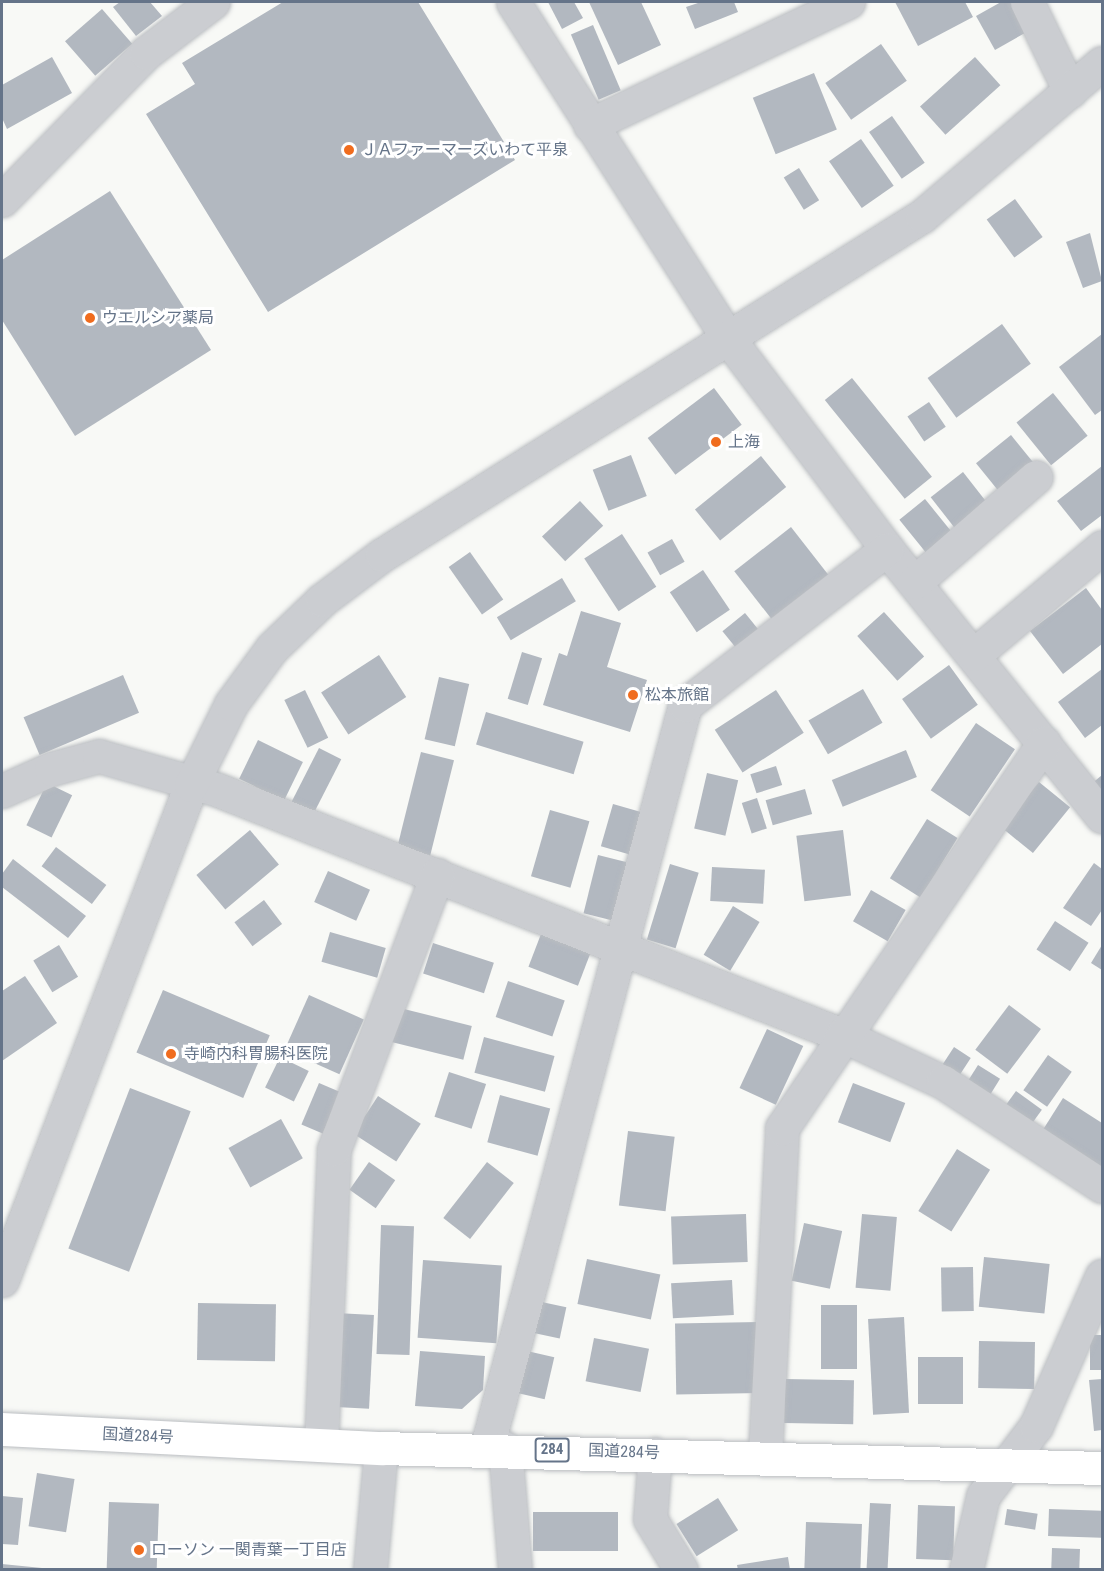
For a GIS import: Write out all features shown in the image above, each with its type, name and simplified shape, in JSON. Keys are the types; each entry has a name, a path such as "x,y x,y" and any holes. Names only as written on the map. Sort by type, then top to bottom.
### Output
{"highway":[{"name":"国道284号","path":"2,1429 381,1448 496,1447 1102,1468"}],"street":[{"path":"2,200 146,53 213,2"},
{"path":"513,2 728,338 887,549 975,654 1102,816"},
{"path":"590,125 848,2"},
{"path":"1027,2 1070,91"},
{"path":"2,1280 191,785 231,704 272,648 322,600 382,555 922,216 1102,63"},
{"path":"915,582 1036,477"},
{"path":"975,654 1102,547"},
{"path":"515,1569 496,1447 620,943 685,705 887,549"},
{"path":"765,1455 782,1128 842,1035 1044,743"},
{"path":"2,791 51,768 99,756 191,785 218,790 620,943 842,1035 943,1082 1102,1186"},
{"path":"321,1445 334,1149 437,875"},
{"path":"966,1569 983,1496 1009,1466 1036,1426 1102,1276"},
{"path":"370,1569 381,1448"},
{"path":"654,1454 650,1519 681,1569"}],"building":[{"path":"120,2 150,2 162,16 136,36 113,7"},
{"path":"283,2 418,2 515,160 268,312 146,114 195,84 182,63"},
{"path":"548,2 574,2 583,18 562,29"},
{"path":"589,2 641,2 661,45 618,65"},
{"path":"701,2 734,2 738,12 695,29 686,7"},
{"path":"895,2 965,2 973,17 918,46"},
{"path":"1001,2 1016,2 1032,29 995,50 976,16"},
{"path":"102,9 132,44 95,76 65,41"},
{"path":"593,25 621,90 599,100 571,34"},
{"path":"881,44 907,81 851,120 825,83"},
{"path":"52,57 72,93 7,129 2,118 2,85"},
{"path":"975,57 1000,85 945,135 920,107"},
{"path":"814,73 837,130 776,154 753,98"},
{"path":"892,116 925,163 902,179 869,132"},
{"path":"861,139 894,186 862,208 829,161"},
{"path":"799,168 819,200 804,210 784,178"},
{"path":"110,191 211,350 75,436 2,320 2,260"},
{"path":"1015,199 1043,237 1014,258 987,220"},
{"path":"1090,233 1102,281 1083,288 1066,242"},
{"path":"1002,324 1031,364 956,418 928,378"},
{"path":"1102,334 1102,410 1095,415 1059,367"},
{"path":"852,378 932,477 905,499 825,400"},
{"path":"714,388 742,425 675,475 648,438"},
{"path":"1053,393 1088,436 1051,465 1016,423"},
{"path":"929,402 946,427 924,441 907,417"},
{"path":"1011,435 1035,465 1000,493 976,463"},
{"path":"631,455 647,496 608,511 593,470"},
{"path":"761,456 786,487 720,541 695,509"},
{"path":"1102,466 1102,515 1081,531 1057,501"},
{"path":"963,472 988,504 956,530 931,497"},
{"path":"925,499 954,535 928,556 899,520"},
{"path":"580,501 603,526 565,561 542,536"},
{"path":"791,527 831,578 774,623 734,571"},
{"path":"622,534 656,587 619,611 584,559"},
{"path":"672,539 685,562 660,575 648,553"},
{"path":"470,552 503,600 482,614 449,567"},
{"path":"703,570 730,610 697,632 670,592"},
{"path":"562,578 576,601 511,640 497,617"},
{"path":"1086,588 1102,610 1102,644 1063,674 1030,631"},
{"path":"581,611 621,623 607,667 647,680 630,732 543,705 559,653 567,656"},
{"path":"884,612 924,657 897,681 857,636"},
{"path":"745,613 763,635 740,653 722,631"},
{"path":"522,652 542,658 528,705 508,699"},
{"path":"379,655 406,697 348,735 321,693"},
{"path":"949,665 978,705 931,739 902,699"},
{"path":"1102,669 1102,725 1085,738 1058,702"},
{"path":"123,675 139,713 40,755 24,717"},
{"path":"439,677 469,684 455,746 425,739"},
{"path":"863,689 882,723 828,754 808,720"},
{"path":"305,690 328,738 308,748 284,700"},
{"path":"776,690 804,733 743,773 715,730"},
{"path":"486,712 584,742 574,774 476,745"},
{"path":"976,723 1015,749 970,816 931,790"},
{"path":"258,740 303,762 284,801 239,779"},
{"path":"319,748 341,759 312,816 290,805"},
{"path":"906,750 917,777 843,807 832,780"},
{"path":"421,752 454,760 430,855 397,847"},
{"path":"776,766 782,785 757,793 750,774"},
{"path":"707,773 738,780 725,836 694,829"},
{"path":"1102,775 1102,803 1089,786"},
{"path":"1039,782 1070,807 1033,853 1002,828"},
{"path":"47,783 72,795 52,838 26,825"},
{"path":"805,789 812,814 773,825 766,800"},
{"path":"757,798 767,828 752,833 742,803"},
{"path":"613,804 641,812 629,854 601,846"},
{"path":"550,810 589,821 570,888 531,876"},
{"path":"927,819 958,838 920,897 890,878"},
{"path":"250,830 279,864 225,909 196,875"},
{"path":"843,830 851,896 804,901 796,836"},
{"path":"56,847 106,885 92,904 42,866"},
{"path":"598,855 629,863 615,921 583,913"},
{"path":"13,859 86,916 68,938 2,887 2,874"},
{"path":"1094,863 1102,869 1102,910 1091,926 1063,908"},
{"path":"670,864 699,873 676,948 647,940"},
{"path":"712,867 765,870 763,904 710,901"},
{"path":"328,871 370,890 356,921 314,902"},
{"path":"871,890 906,910 888,941 853,921"},
{"path":"264,900 282,924 253,946 234,922"},
{"path":"733,906 760,922 730,971 704,955"},
{"path":"1055,921 1089,943 1070,971 1036,950"},
{"path":"330,932 386,948 377,978 321,962"},
{"path":"541,934 590,953 578,986 528,967"},
{"path":"433,943 494,963 484,993 423,973"},
{"path":"59,945 78,977 52,992 33,960"},
{"path":"1102,945 1102,970 1091,963"},
{"path":"25,976 57,1023 2,1061 2,991"},
{"path":"508,981 565,1001 552,1036 496,1017"},
{"path":"163,990 270,1035 243,1098 136,1053"},
{"path":"309,995 364,1019 339,1074 285,1050"},
{"path":"1009,1005 1041,1029 1007,1074 975,1050"},
{"path":"400,1008 472,1026 463,1060 392,1042"},
{"path":"767,1029 803,1046 776,1105 740,1088"},
{"path":"484,1037 555,1056 545,1092 474,1073"},
{"path":"954,1047 971,1058 959,1076 943,1065"},
{"path":"1048,1055 1072,1072 1047,1107 1023,1090"},
{"path":"280,1057 309,1071 294,1102 265,1088"},
{"path":"978,1065 1000,1079 990,1095 968,1081"},
{"path":"449,1072 486,1084 472,1129 434,1117"},
{"path":"319,1083 340,1092 323,1133 301,1124"},
{"path":"853,1083 905,1103 890,1142 838,1122"},
{"path":"130,1088 191,1111 129,1272 68,1249"},
{"path":"1016,1091 1042,1110 1028,1129 1002,1110"},
{"path":"500,1095 550,1108 538,1156 487,1142"},
{"path":"378,1096 421,1124 396,1162 353,1134"},
{"path":"1063,1098 1102,1123 1102,1176 1039,1136"},
{"path":"281,1119 303,1158 250,1187 229,1148"},
{"path":"628,1131 675,1137 666,1211 619,1205"},
{"path":"957,1149 990,1170 951,1232 918,1211"},
{"path":"369,1162 395,1180 376,1208 349,1190"},
{"path":"487,1162 514,1183 470,1239 443,1218"},
{"path":"746,1214 748,1262 673,1265 671,1217"},
{"path":"862,1214 897,1217 890,1291 856,1288"},
{"path":"804,1223 842,1231 830,1289 792,1281"},
{"path":"381,1225 414,1226 409,1355 376,1354"},
{"path":"984,1257 1050,1264 1044,1314 979,1307"},
{"path":"587,1259 660,1275 651,1320 577,1304"},
{"path":"423,1260 502,1266 496,1343 418,1338"},
{"path":"973,1267 974,1311 942,1312 941,1268"},
{"path":"732,1280 734,1315 673,1318 671,1283"},
{"path":"537,1301 566,1307 560,1339 530,1332"},
{"path":"198,1303 276,1304 275,1361 197,1360"},
{"path":"821,1305 857,1305 857,1369 821,1369"},
{"path":"336,1313 374,1315 369,1409 331,1407"},
{"path":"904,1317 909,1413 873,1415 868,1319"},
{"path":"759,1322 760,1393 676,1394 675,1323"},
{"path":"1090,1335 1102,1335 1102,1370 1090,1370"},
{"path":"594,1338 649,1349 641,1392 586,1381"},
{"path":"979,1341 1035,1342 1034,1389 978,1388"},
{"path":"420,1351 485,1356 483,1390 462,1409 415,1406"},
{"path":"527,1351 554,1357 545,1399 517,1393"},
{"path":"918,1357 963,1357 963,1404 918,1404"},
{"path":"785,1379 854,1380 853,1424 784,1423"},
{"path":"1102,1379 1102,1430 1094,1431 1089,1380"},
{"path":"37,1473 75,1479 66,1532 29,1526"},
{"path":"2,1496 23,1498 18,1545 2,1544"},
{"path":"718,1498 738,1530 697,1556 676,1524"},
{"path":"109,1502 159,1504 157,1570 107,1570"},
{"path":"870,1503 891,1504 888,1570 866,1570"},
{"path":"918,1505 955,1506 953,1560 916,1559"},
{"path":"1007,1509 1038,1514 1035,1530 1004,1525"},
{"path":"1049,1509 1102,1511 1101,1538 1048,1536"},
{"path":"533,1512 618,1512 618,1551 533,1551"},
{"path":"806,1522 862,1524 860,1570 804,1570"},
{"path":"1052,1548 1080,1549 1079,1570 1051,1570"},
{"path":"788,1557 790,1570 738,1570 737,1565"},
{"path":"2,1564 42,1568 42,1570 2,1570"}],"place":[{"name":"ＪＡファーマーズいわて平泉","path":"349,150"},
{"name":"ウエルシア薬局","path":"90,318"},
{"name":"上海","path":"716,442"},
{"name":"松本旅館","path":"633,695"},
{"name":"寺崎内科胃腸科医院","path":"171,1054"},
{"name":"ローソン 一関青葉一丁目店","path":"139,1550"}]}
